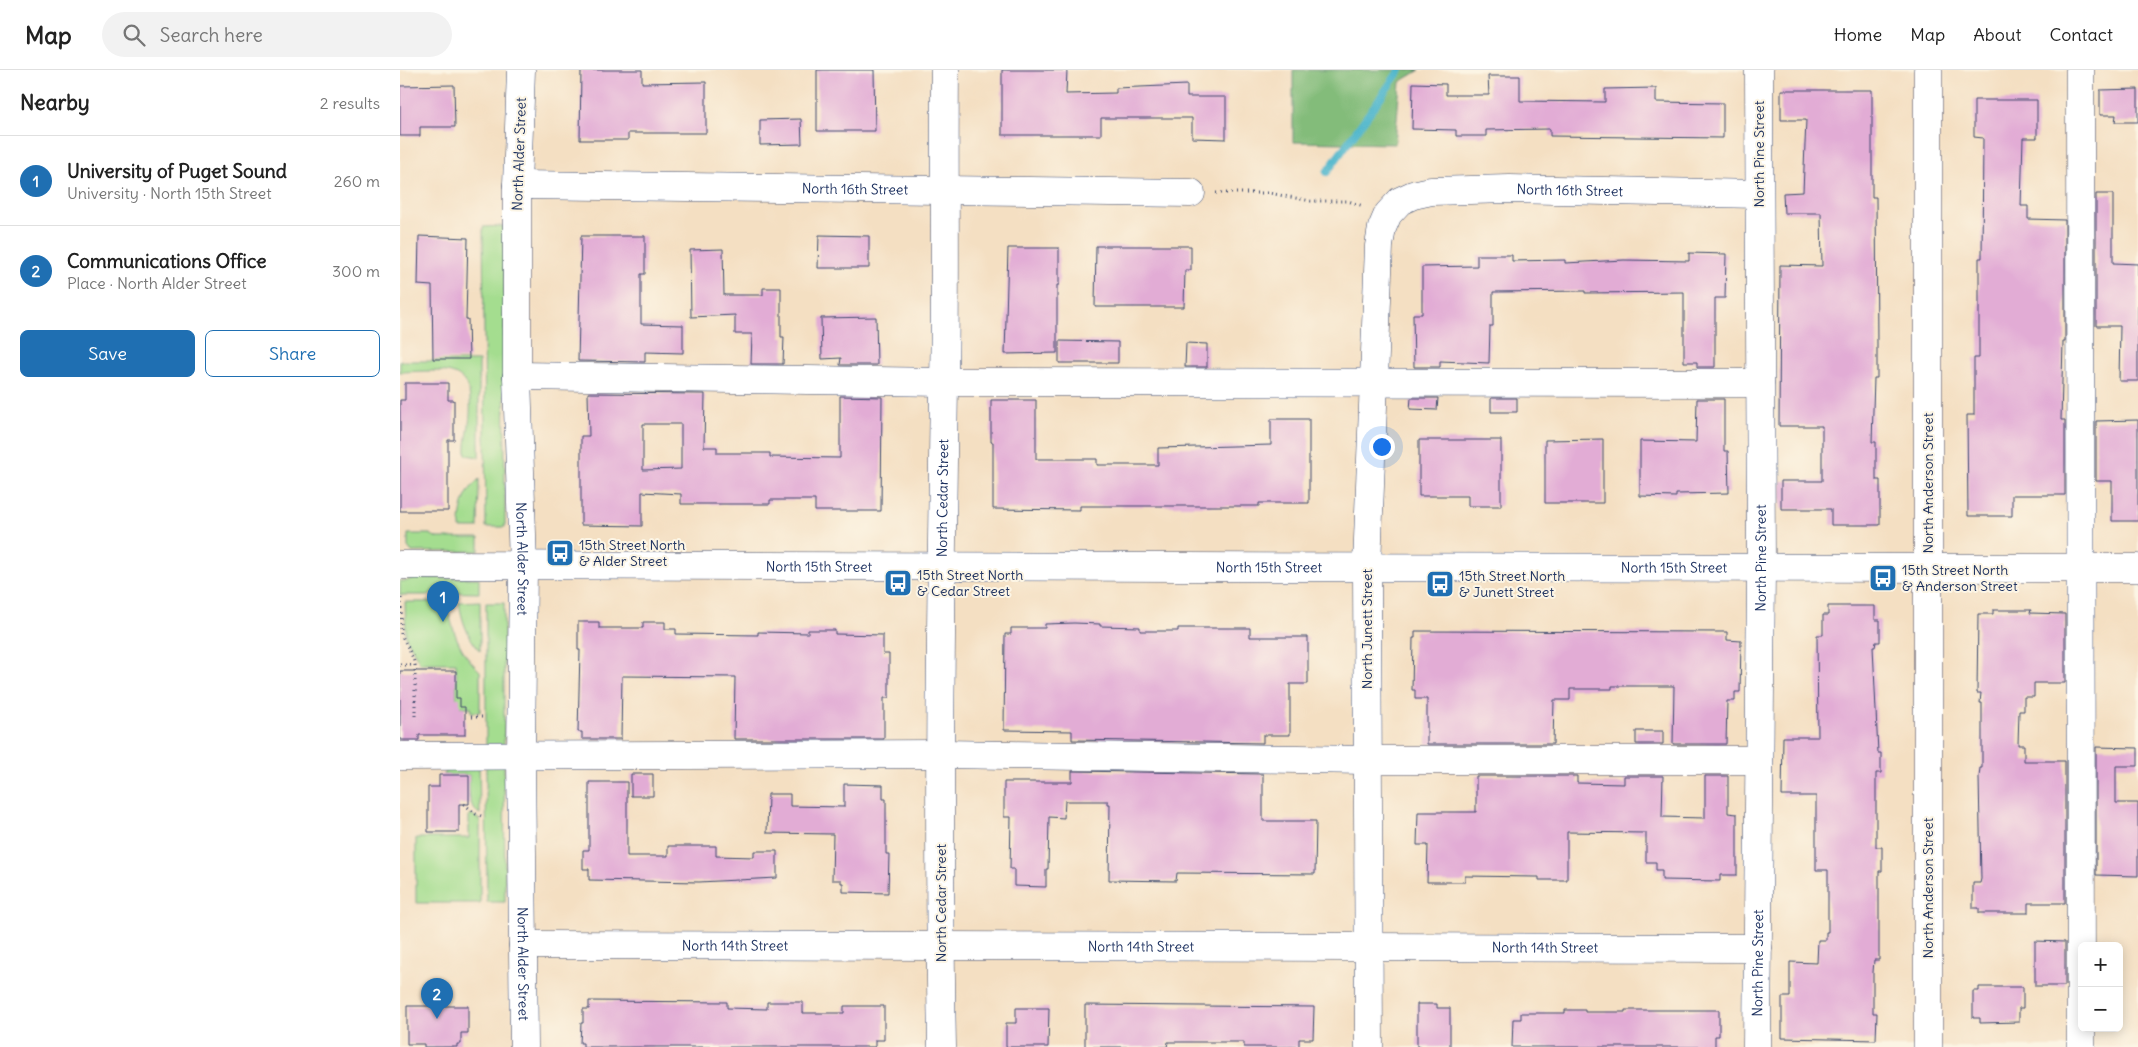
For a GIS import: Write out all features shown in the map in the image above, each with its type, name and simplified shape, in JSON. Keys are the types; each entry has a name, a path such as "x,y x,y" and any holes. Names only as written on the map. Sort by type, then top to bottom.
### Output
{"street":[{"name":"North Alder Street","path":"521,70 517,185 517,376 523,566 521,756 524,1047"},
{"name":"North Cedar Street","path":"942,1047 940,946 942,754 940,568 944,382 945,70"},
{"name":"North Pine Street","path":"1757,1047 1761,567 1759,70"},
{"name":"North Anderson Street","path":"1928,70 1928,1047"},
{"path":"2080,70 2081,1047"},
{"name":"North 16th Street","path":"517,185 1191,193"},
{"name":"North 16th Street","path":"1388,214 1400,202 1413,195 1431,191 1510,189 1759,194"},
{"name":"North Junett Street","path":"1369,1047 1367,566 1379,246 1382,228 1388,214"},
{"path":"517,376 944,382 1760,382"},
{"name":"North 15th Street","path":"400,565 940,568 1367,566 2138,568"},
{"path":"400,756 942,754 1368,760 1759,760"},
{"name":"North 14th Street","path":"523,945 1758,948"}],"path":[{"path":"1191,193 1269,193 1310,201 1348,202 1388,214"},
{"path":"401,598 401,634 414,658 415,665 415,718"},
{"path":"400,665 415,665"},
{"path":"471,717 484,717"},
{"path":"464,804 476,814 484,817"}],"green space":[{"path":"1293,70 1420,70 1400,82 1395,144 1293,142"},
{"path":"504,226 505,527 486,527 483,227"},
{"path":"400,361 479,361 479,457 466,455 470,404 468,390 463,380 455,374 445,372 400,372"},
{"path":"479,479 478,528 460,528 461,514 466,495"},
{"path":"408,534 430,534 437,538 479,538 479,551 412,552 408,547"},
{"path":"413,578 479,578 479,593 432,592 429,595 400,595 400,581 407,581"},
{"path":"480,601 480,651 466,628 459,602"},
{"path":"405,602 447,602 451,622 458,640 467,656 480,671 480,712 471,712 471,707 460,707 456,698 456,663 420,663 406,637"},
{"path":"486,603 504,603 504,744 486,745"},
{"path":"479,763 480,814 471,802 469,775 444,775 447,768"},
{"path":"486,763 504,763 505,902 487,902"},
{"path":"471,814 480,820 480,903 416,903 416,838 469,838 469,815"}],"building":[{"path":"581,70 642,70 642,83 706,82 706,133 628,133 628,140 580,140"},
{"path":"817,70 874,70 875,131 817,131"},
{"path":"1002,70 1067,70 1066,94 1116,93 1116,88 1187,85 1187,97 1226,97 1226,139 1192,138 1192,118 1101,118 1101,135 1002,135"},
{"path":"1488,76 1520,76 1520,101 1605,102 1605,89 1656,88 1656,102 1723,103 1723,138 1550,136 1550,129 1486,130 1486,136 1456,136 1456,130 1412,129 1413,83 1446,84 1446,95 1489,95"},
{"path":"454,85 455,127 420,127 420,136 400,136 400,86"},
{"path":"2138,89 2138,122 2115,122 2116,115 2100,115 2100,90"},
{"path":"1781,90 1872,90 1872,197 1876,197 1877,378 1874,378 1872,442 1876,442 1876,480 1880,480 1880,525 1831,525 1831,509 1781,509 1781,481 1822,481 1822,426 1779,426 1780,265 1822,266 1821,213 1784,213 1783,193 1803,192 1806,120 1781,120"},
{"path":"1974,100 2037,100 2037,138 2023,138 2021,206 2028,206 2028,219 2065,220 2065,342 2063,342 2061,420 2065,420 2065,495 2012,495 2012,516 1968,516 1967,415 1974,415 1974,358 1979,358 1979,258 1982,258 1983,138 1974,137"},
{"path":"801,119 802,144 760,145 760,120"},
{"path":"2096,194 2113,194 2113,263 2138,264 2138,381 2119,381 2120,326 2096,326"},
{"path":"819,235 869,236 869,268 818,268"},
{"path":"419,236 468,238 466,319 468,319 469,359 433,359 432,286 418,285"},
{"path":"581,236 645,236 645,274 641,274 641,324 683,325 683,353 645,352 645,362 578,361"},
{"path":"1096,246 1191,246 1191,270 1185,270 1184,307 1095,307"},
{"path":"1008,248 1059,248 1057,353 1005,354"},
{"path":"723,249 724,295 763,295 763,288 781,288 781,337 784,337 783,364 751,364 752,334 735,334 735,315 691,317 690,250"},
{"path":"1689,253 1726,254 1725,298 1715,298 1715,367 1697,367 1697,362 1684,362 1684,292 1585,293 1585,291 1493,292 1493,326 1490,326 1489,363 1440,361 1440,367 1414,367 1413,314 1422,314 1422,267 1477,266 1477,255 1512,255 1512,261 1565,260 1565,263 1624,260 1689,261"},
{"path":"876,317 877,365 840,365 841,358 822,359 821,318"},
{"path":"1059,341 1118,342 1118,363 1059,363"},
{"path":"1186,343 1207,344 1207,367 1185,367"},
{"path":"405,383 448,383 448,400 454,400 454,440 448,440 448,511 400,511 400,400 405,400"},
{"path":"588,393 705,394 704,447 717,447 717,453 770,453 770,457 840,458 840,396 882,397 881,511 815,511 815,500 770,500 770,504 681,504 681,494 642,492 642,526 581,525 581,436 589,436","holes":["643,424 681,424 681,469 643,470"]},
{"path":"1411,398 1438,398 1437,410 1410,409"},
{"path":"1491,398 1517,398 1517,412 1491,412"},
{"path":"1697,399 1724,399 1724,451 1728,451 1729,493 1676,494 1676,497 1640,496 1640,441 1696,442"},
{"path":"991,400 1036,400 1036,459 1097,459 1097,465 1158,465 1158,448 1271,445 1271,419 1309,419 1309,503 1259,503 1259,506 1080,506 1080,510 993,509"},
{"path":"2138,420 2138,521 2112,521 2112,481 2096,481 2096,421"},
{"path":"1603,439 1603,503 1545,503 1545,440"},
{"path":"1419,440 1501,440 1501,506 1468,506 1468,496 1419,496"},
{"path":"1828,606 1875,606 1875,620 1880,620 1880,642 1876,642 1875,647 1873,647 1878,753 1881,753 1881,773 1876,773 1876,847 1882,847 1882,871 1879,871 1879,960 1874,960 1873,972 1873,1013 1877,1013 1876,1040 1782,1038 1782,997 1790,997 1790,962 1817,963 1818,940 1826,940 1826,932 1828,932 1828,870 1816,870 1816,796 1782,796 1783,737 1818,737 1817,635 1823,635 1823,615 1828,615"},
{"path":"1993,610 2031,610 2030,613 2065,614 2065,683 2034,683 2034,697 2024,697 2024,711 2019,711 2018,745 2024,745 2024,761 2065,761 2065,903 2028,903 2028,913 1979,913 1979,908 1973,908 1973,883 1980,883 1981,879 1979,777 1980,768 1982,768 1982,703 1980,703 1981,693 1977,693 1978,614 1993,614"},
{"path":"578,622 599,622 599,628 643,628 643,622 665,622 665,629 676,629 676,634 758,635 758,632 808,633 808,630 835,630 835,634 883,635 883,654 889,654 889,698 884,698 884,739 734,739 735,677 622,676 621,739 582,739 582,732 578,732 580,650 578,650"},
{"path":"1074,623 1140,627 1140,631 1178,631 1178,628 1250,628 1250,637 1308,637 1308,684 1290,684 1290,735 1263,735 1263,743 1072,740 1072,731 1004,730 1005,634 1011,634 1011,628 1045,628 1045,624"},
{"path":"1415,631 1727,632 1727,640 1741,641 1740,692 1735,692 1735,701 1727,701 1726,744 1673,744 1674,686 1612,686 1612,689 1570,689 1570,700 1554,700 1553,744 1427,744 1427,699 1415,699 1415,690 1412,690 1413,638 1415,638"},
{"path":"400,671 456,671 456,698 460,698 460,707 465,707 465,735 419,735 419,740 400,740"},
{"path":"1636,731 1663,731 1663,744 1636,744"},
{"path":"2096,747 2138,748 2138,766 2116,766 2116,803 2138,803 2138,876 2096,875"},
{"path":"1072,771 1263,774 1263,821 1316,821 1315,874 1177,873 1176,881 1109,880 1110,804 1108,804 1108,801 1065,801 1064,818 1049,817 1046,887 1014,886 1014,869 1010,869 1011,817 1004,817 1004,782 1072,782"},
{"path":"631,774 653,774 653,796 631,796"},
{"path":"439,775 469,775 469,804 459,804 459,832 428,832 428,787 439,787"},
{"path":"1476,776 1577,776 1577,783 1624,784 1624,776 1663,776 1662,817 1705,818 1705,776 1728,776 1728,813 1737,814 1737,875 1720,875 1720,881 1662,880 1662,870 1656,870 1656,862 1646,862 1646,833 1567,832 1567,880 1539,880 1539,877 1465,876 1465,882 1427,882 1428,845 1417,845 1418,812 1476,812"},
{"path":"589,782 627,782 627,856 668,856 668,846 716,846 716,856 754,857 754,851 777,851 777,878 699,882 589,880 589,869 583,869 583,850 589,850"},
{"path":"844,784 883,785 883,799 886,799 886,854 889,854 888,893 843,892 841,880 832,880 833,834 767,833 768,794 790,794 790,806 844,807"},
{"path":"2035,941 2065,942 2065,986 2035,986"},
{"path":"1979,987 2023,987 2023,1008 2019,1008 2019,1022 1980,1023 1980,1018 1973,1018 1973,991 1979,991"},
{"path":"589,1001 727,1002 727,1008 767,1009 767,1002 803,1002 803,1013 844,1013 844,1006 884,1006 884,1040 875,1040 875,1047 583,1047 583,1043 580,1043 581,1023 583,1023 583,1009 589,1009"},
{"path":"1417,1004 1437,1004 1437,1008 1450,1008 1450,1047 1417,1047"},
{"path":"1085,1005 1314,1007 1313,1039 1299,1039 1299,1047 1244,1047 1244,1042 1168,1042 1167,1047 1085,1047"},
{"path":"407,1006 468,1006 468,1033 461,1033 461,1044 457,1044 457,1047 424,1047 424,1044 407,1044"},
{"path":"1016,1008 1049,1008 1048,1047 1006,1047 1006,1023 1016,1023"},
{"path":"1565,1010 1625,1012 1625,1010 1719,1010 1719,1036 1715,1036 1715,1047 1512,1047 1513,1019 1521,1019 1521,1013 1565,1013"}],"waterway":[{"path":"1327,172 1400,70"}],"place":[{"name":"15th Street North & Alder Street","path":"560,553"},
{"name":"15th Street North & Anderson Street","path":"1883,578"},
{"name":"15th Street North & Cedar Street","path":"898,583"},
{"name":"15th Street North & Junett Street","path":"1440,584"},
{"name":"University of Puget Sound","path":"443,622"},
{"name":"Communications Office","path":"437,1019"}]}
